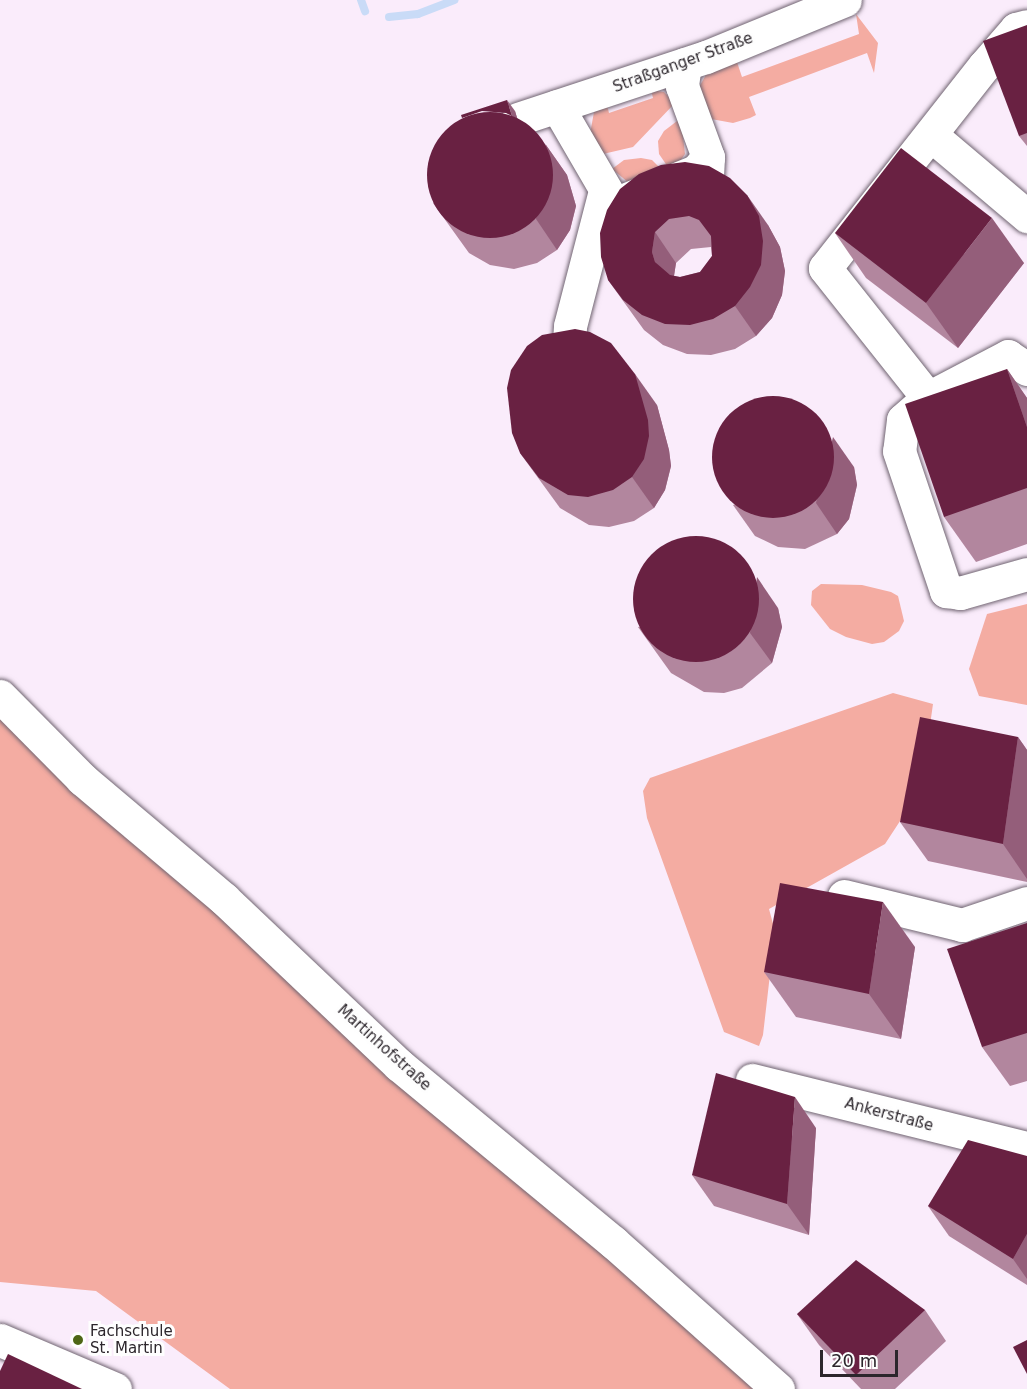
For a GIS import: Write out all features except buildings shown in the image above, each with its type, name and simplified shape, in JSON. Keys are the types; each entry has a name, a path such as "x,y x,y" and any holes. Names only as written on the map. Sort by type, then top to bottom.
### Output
{"street":[{"name":"Straßganger Straße","path":"518,119 685,64 845,0"},
{"path":"928,398 825,267 1016,29 1027,26"},
{"path":"685,64 682,86 708,157 706,193"},
{"path":"557,106 614,204 696,171 708,157"},
{"path":"931,135 1027,216"},
{"path":"577,361 569,341 570,326 605,191"},
{"path":"1027,369 1008,356 928,398 903,420 899,451 946,591 960,592 1027,574"},
{"name":"Martinhofstraße","path":"0,696 82,779 224,898 399,1065 613,1242 778,1389"},
{"path":"844,896 962,925 1027,903"},
{"name":"Ankerstraße","path":"752,1080 1027,1148"},
{"path":"0,1340 115,1389"}],"shaded area":[{"path":"856,14 878,43 874,73 867,53 749,97 756,115 750,118 733,123 711,119 697,91 708,71 736,59 742,77 859,34"},
{"path":"651,90 664,92 675,103 633,147 603,154 590,134 594,112 607,105 609,113 653,98"},
{"path":"681,118 685,154 672,173 659,154 658,141 664,131"},
{"path":"641,158 652,160 659,167 629,183 612,169 624,160"},
{"path":"821,584 862,585 898,596 904,621 899,631 884,642 872,644 846,637 830,629 811,605 812,591"},
{"path":"1027,604 1027,705 979,696 969,669 987,614"},
{"path":"893,693 933,704 921,789 885,844 769,909 775,931 763,1035 759,1046 724,1032 647,818 643,791 650,778"},
{"path":"0,715 762,1389 230,1389 96,1291 0,1282"}],"waterway":[{"path":"361,0 365,11"},
{"path":"389,17 418,14 454,0"}],"place":[{"name":"Fachschule St. Martin","path":"78,1340"}]}
